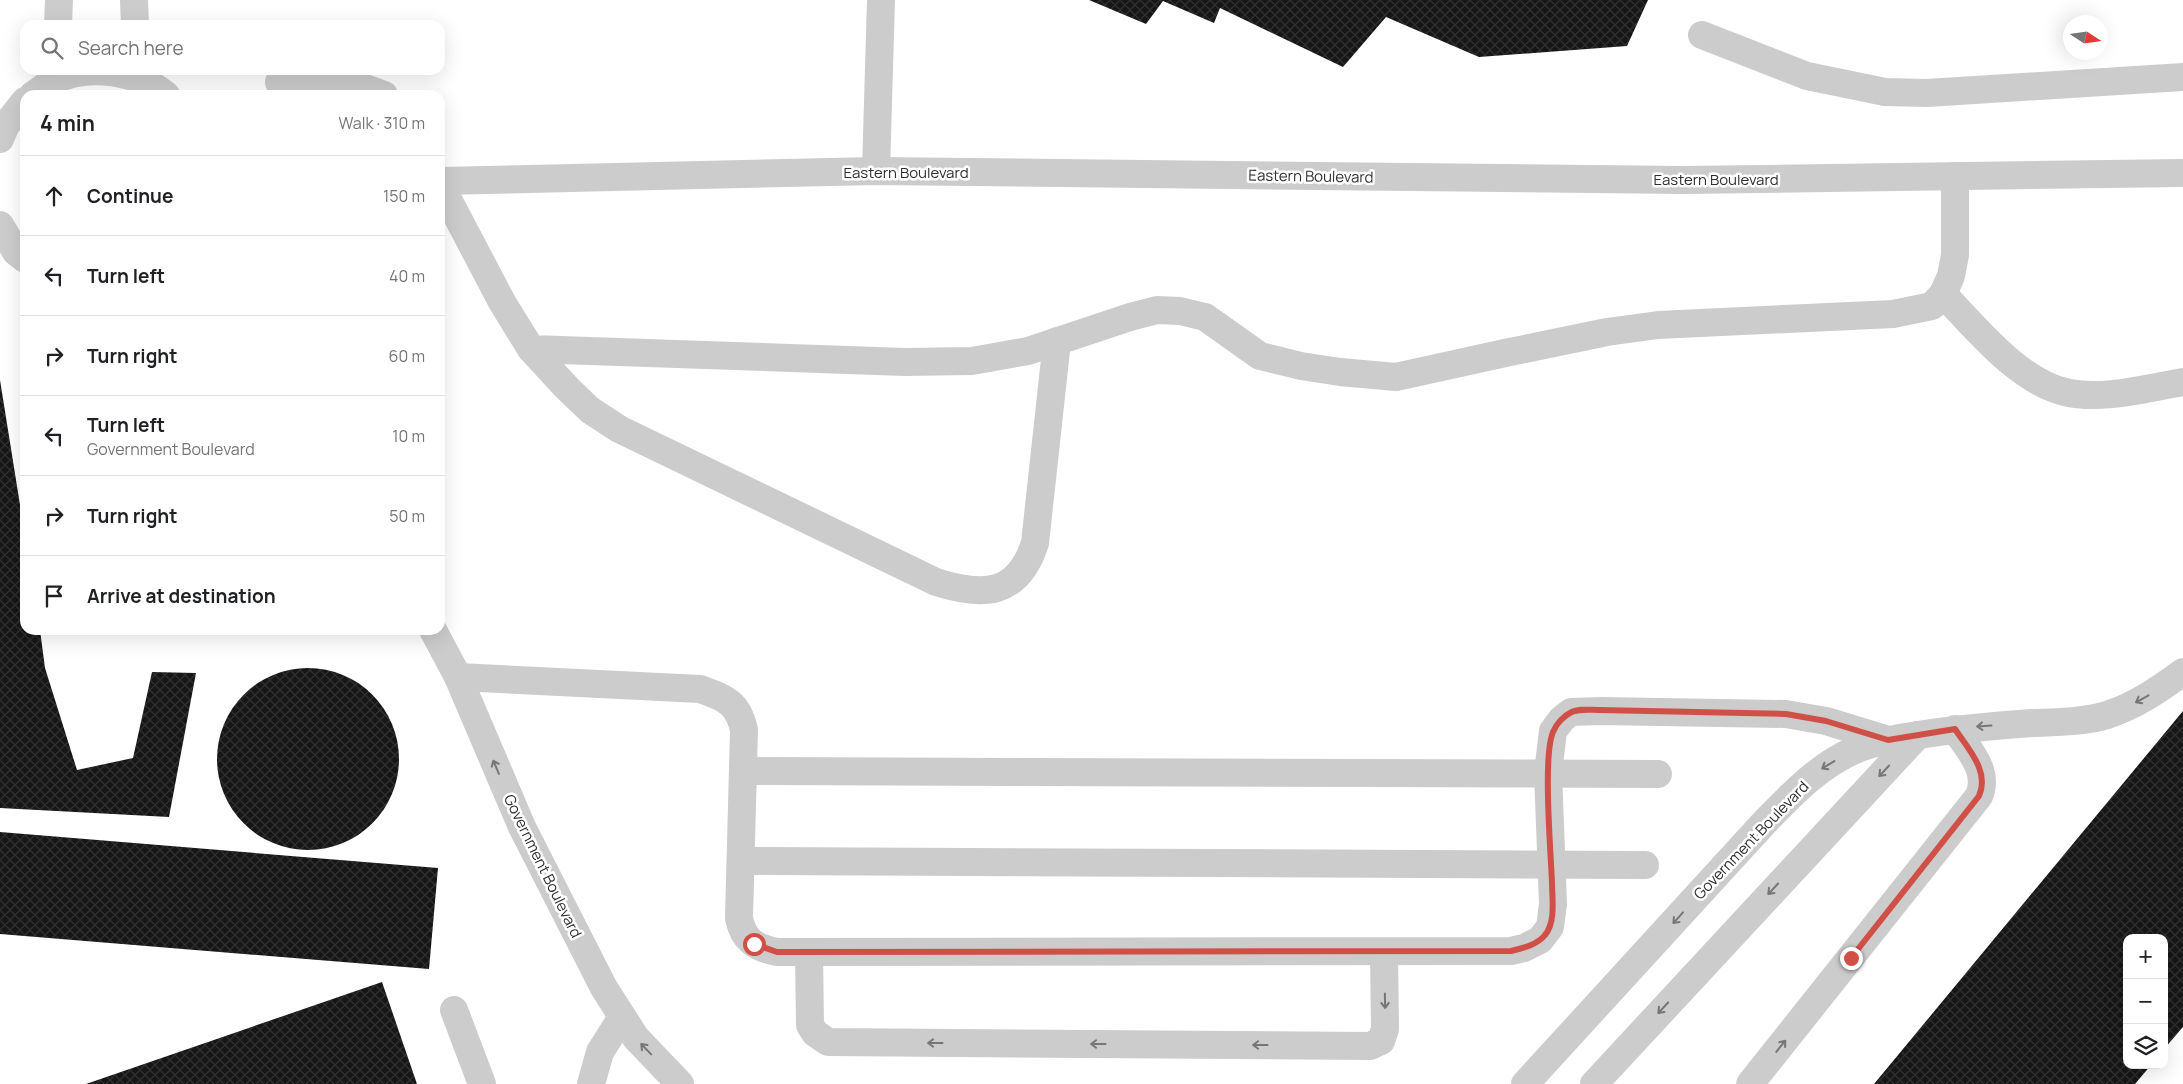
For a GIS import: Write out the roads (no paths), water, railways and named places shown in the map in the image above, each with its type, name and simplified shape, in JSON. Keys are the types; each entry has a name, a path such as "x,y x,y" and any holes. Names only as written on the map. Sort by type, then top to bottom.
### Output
{"street":[{"path":"58,20 59,0"},
{"path":"134,0 135,20"},
{"path":"876,171 881,0"},
{"path":"1702,35 1807,76 1885,92 1927,93 2183,77"},
{"path":"39,90 56,75"},
{"path":"137,75 159,90"},
{"path":"279,82 362,87 370,90"},
{"path":"0,138 6,125 20,107"},
{"name":"Eastern Boulevard","path":"445,183 876,171 1684,180 2183,173"},
{"path":"531,348 905,362 972,361 1028,351 1130,317 1157,310 1180,310 1204,317 1260,356 1301,366 1396,377 1442,365 1607,332 1658,325 1893,314 1932,306 1943,294 1951,276 1955,254 1955,176"},
{"path":"445,193 502,302 531,348 566,388 590,410 619,429 936,582 969,591 988,592 1003,586 1019,573 1029,561 1035,543 1057,341"},
{"path":"0,225 16,252 20,255"},
{"path":"1943,294 2009,360 2042,383 2065,392 2105,395 2183,382"},
{"name":"Government Boulevard","path":"436,635 458,678 522,827 604,988 636,1038 680,1084"},
{"name":"Government Boulevard","path":"1525,1084 1796,790 1825,766 1857,750 1888,740 1955,729 2077,720 2106,715 2126,708 2159,690 2183,672"},
{"path":"458,678 700,689 720,696 732,704 741,715 744,730 739,918 741,928 754,944 777,952 1511,951 1533,944 1546,934 1550,927 1553,904 1548,773 1553,731 1566,716 1578,710 1786,714 1826,721 1888,740"},
{"path":"1750,1084 1979,796 1983,788 1982,770 1955,729"},
{"path":"1594,1084 1918,735"},
{"path":"743,771 1658,774"},
{"path":"740,861 1644,865"},
{"path":"809,952 810,1024 815,1033 828,1042 1360,1046 1376,1045 1384,1036 1386,1020 1384,952"},
{"path":"454,1010 482,1084"},
{"path":"591,1084 600,1052 622,1017"}]}
